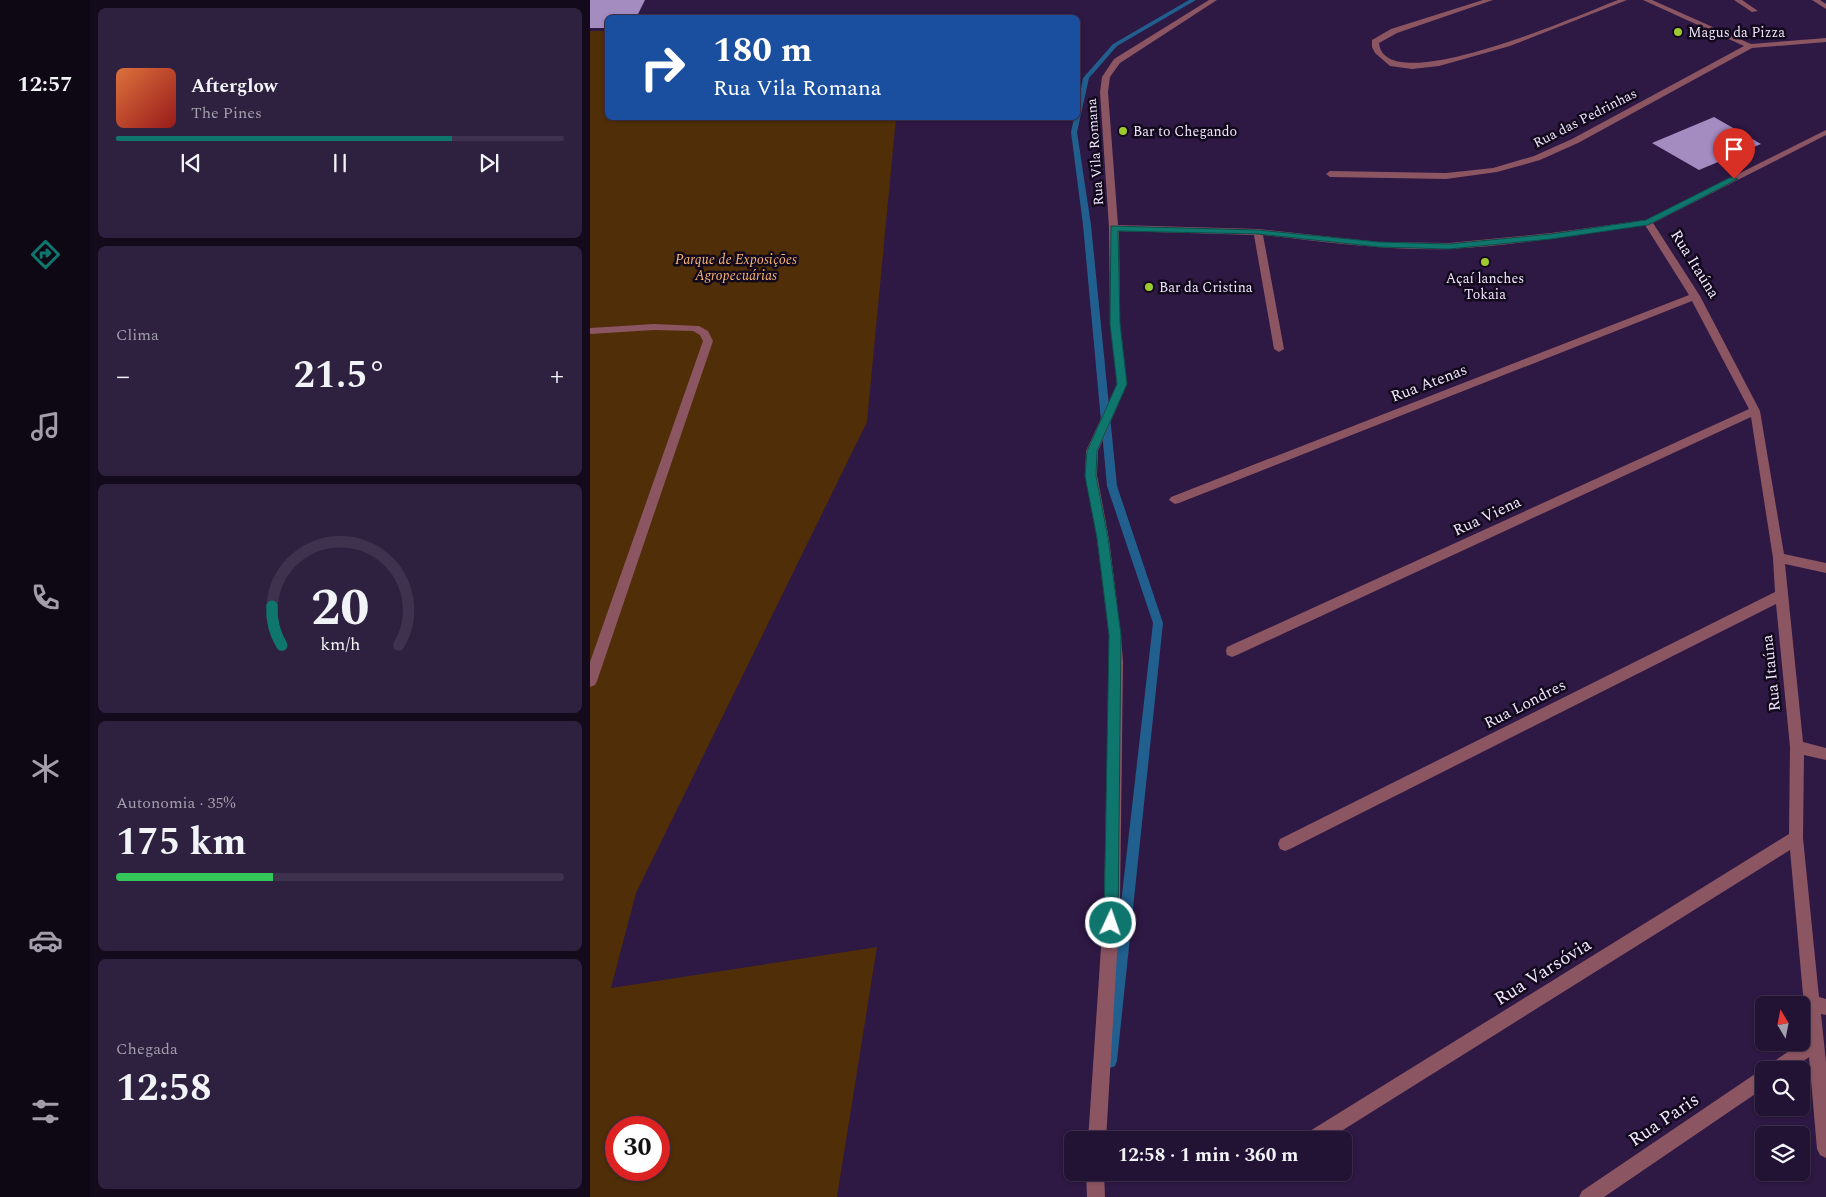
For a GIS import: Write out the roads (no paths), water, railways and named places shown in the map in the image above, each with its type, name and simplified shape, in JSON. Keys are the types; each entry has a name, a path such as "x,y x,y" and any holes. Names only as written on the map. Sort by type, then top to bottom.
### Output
{"street":[{"name":"Rua Vila Romana","path":"1214,0 1117,61 1106,77 1104,92 1114,228 1258,232 1379,245 1449,246 1551,236 1648,222 1826,132"},
{"path":"1490,0 1431,18 1382,37 1375,42 1375,48 1378,54 1394,64 1403,66 1444,62 1515,42 1624,0"},
{"path":"1646,0 1750,46 1826,40"},
{"path":"1737,0 1754,11"},
{"path":"1815,0 1826,6"},
{"name":"Rua das Pedrinhas","path":"1330,174 1446,176 1494,170 1537,158 1575,141 1750,46"},
{"name":"Rua Itaúna","path":"1648,222 1695,296 1755,411 1779,558 1781,595 1797,747 1796,838 1820,1005 1815,1043 1826,1148"},
{"path":"1098,1131 1112,903 1116,662 1115,635 1103,538 1091,476 1092,451 1122,384 1115,324 1114,228"},
{"path":"1258,232 1279,349"},
{"name":"Rua Atenas","path":"1175,500 1695,296"},
{"path":"590,331 654,327 695,328 704,333 708,341 590,681"},
{"name":"Rua Viena","path":"1232,650 1755,411"},
{"path":"1779,558 1826,568"},
{"name":"Rua Londres","path":"1285,844 1781,595"},
{"path":"1797,747 1826,754"},
{"name":"Rua Varsóvia","path":"1325,1131 1796,838"},
{"path":"1789,1061 1815,1043"},
{"name":"Rua Paris","path":"1588,1197 1755,1084"},
{"path":"1095,1181 1096,1197"}],"waterway":[{"path":"1080,106 1086,78 1115,45 1193,0"},
{"path":"1077,120 1074,132 1087,225 1112,486 1158,623 1110,1061"}],"place":[{"name":"Magus da Pizza","path":"1678,32"},
{"name":"Bar to Chegando","path":"1123,131"},
{"name":"Açaí lanches Tokaia","path":"1485,262"},
{"name":"Bar da Cristina","path":"1149,287"}],"park label":[{"name":"Parque de Exposições Agropecuárias","path":"736,268"}]}
